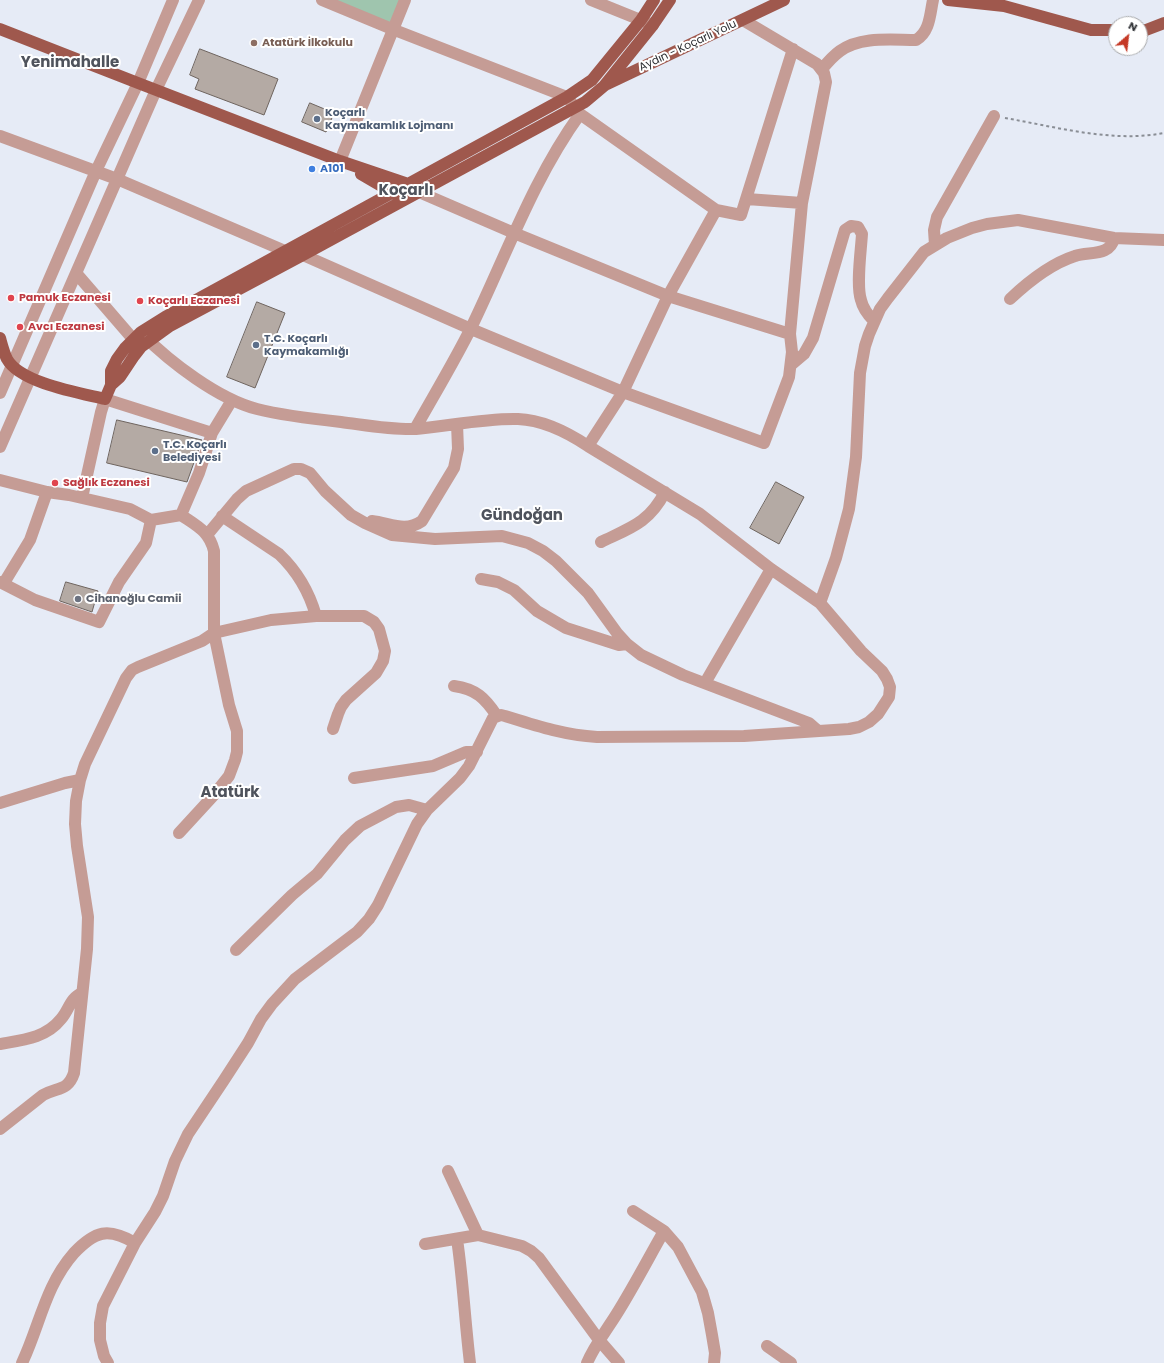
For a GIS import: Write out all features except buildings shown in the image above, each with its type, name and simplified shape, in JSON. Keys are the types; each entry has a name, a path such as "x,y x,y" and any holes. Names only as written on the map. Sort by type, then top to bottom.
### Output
{"main road":[{"path":"0,338 7,359 12,366 21,373 30,378 69,391 105,399 111,385 111,372 117,359 125,348 141,337 165,316 567,97 592,80 641,20 654,0"},
{"path":"141,337 170,326 404,199 578,111 585,102 604,86 653,25 670,0"},
{"name":"Aydın - Koçarlı Yolu","path":"604,86 784,0"},
{"path":"948,0 1004,6 1091,30 1108,30"},
{"path":"1148,29 1164,23"},
{"path":"0,29 138,84 340,161 408,184 419,192"},
{"path":"592,80 604,86"},
{"path":"340,161 404,199"}],"street":[{"path":"0,393 96,171 138,84 173,0"},
{"path":"0,447 156,90 199,0"},
{"path":"322,0 567,97 578,111 716,210 741,215 793,49"},
{"path":"340,161 404,0"},
{"path":"591,0 653,25"},
{"path":"822,69 840,50 860,42 873,40 916,40 920,38 927,26 933,0"},
{"path":"0,136 117,179 285,251 303,255 471,329 623,392 764,444 789,377 791,365 792,352 790,334 802,203 825,87 825,77 822,69 817,64 744,20"},
{"path":"415,429 471,329 514,233 578,111"},
{"path":"935,245 934,230 937,217 994,116"},
{"path":"419,192 514,233 668,296 790,334"},
{"path":"747,199 802,203"},
{"path":"588,446 623,392 668,296 716,210"},
{"path":"820,603 841,542 849,509 856,457 860,373 865,346 874,321 888,298 924,252 947,238 972,228 987,224 1018,220 1114,238 1164,240"},
{"path":"791,365 804,354 813,338 845,230 851,226 858,227 862,234 859,295 868,315 874,321"},
{"path":"1010,299 1035,278 1062,262 1075,256 1105,251 1111,245 1114,238"},
{"path":"76,273 141,337 185,370 232,400 256,408 289,416 374,426 415,429 519,419 556,428 574,436 700,514 771,569 820,603 861,651 882,671 890,687 889,697 878,714 869,722 848,729 744,736 597,737 579,736 558,732 505,716 497,716 491,722 469,766 460,778 427,810 418,824 378,905 369,919 357,932 295,979 272,1004 188,1134 175,1161 163,1196 103,1306 100,1323 100,1340 104,1356 108,1363"},
{"path":"82,498 105,399 212,433"},
{"path":"181,515 199,473 212,433 232,400"},
{"path":"365,523 373,521 404,527 414,526 422,521 454,468 458,449 457,424"},
{"path":"207,535 222,516 246,491 294,469 300,469 310,473 325,491 351,515 392,535 435,539 502,536 528,543 543,551 556,561 588,593 617,633 638,653 650,660 705,683 809,723 817,730"},
{"path":"0,480 47,492 130,509 151,520 181,515 207,535 212,542 214,552 214,633 229,705 237,731 237,752 229,776 213,796 178,833"},
{"path":"47,492 30,540 2,583 35,600 99,622 119,582 146,544 151,520"},
{"path":"601,542 640,523 657,506 665,492"},
{"path":"222,516 279,554 295,570 308,591 316,616"},
{"path":"705,683 771,569"},
{"path":"481,579 498,582 514,590 537,611 566,628 619,645 627,644"},
{"path":"0,1127 43,1095 66,1087 72,1079 74,1073 87,949 88,917 75,824 76,801 85,764 126,678 132,670 202,641 214,633 272,620 316,616 364,616 374,622 379,629 385,651 383,661 376,673 346,700 338,714 333,729"},
{"path":"454,686 467,688 481,696 488,702 497,716"},
{"path":"354,778 433,766 466,752 477,752"},
{"path":"0,803 64,783 80,780"},
{"path":"236,950 292,895 318,874 344,840 360,826 396,807 409,805 427,810"},
{"path":"0,1044 35,1038 51,1029 62,1018 74,998 82,993"},
{"path":"448,1171 478,1235"},
{"path":"633,1210 664,1231 678,1247 702,1292 712,1335 715,1353 714,1363"},
{"path":"587,1363 599,1340 616,1315 664,1231"},
{"path":"22,1363 51,1288 68,1261 85,1241 92,1237 111,1233 136,1243"},
{"path":"425,1244 478,1235 522,1246 531,1251 539,1258 599,1340 619,1363"},
{"path":"457,1239 462,1275 465,1322 470,1363"},
{"path":"767,1346 791,1363"}],"path":[{"path":"994,116 1114,136 1147,136 1164,133"}],"green space":[{"path":"322,0 405,0 392,29"}],"place":[{"name":"Atatürk İlkokulu","path":"254,43"},
{"name":"Koçarlı Kaymakamlık Lojmanı","path":"317,119"},
{"name":"A101","path":"312,169"},
{"name":"Pamuk Eczanesi","path":"11,298"},
{"name":"Koçarlı Eczanesi","path":"140,301"},
{"name":"Avcı Eczanesi","path":"20,327"},
{"name":"T.C. Koçarlı Kaymakamlığı","path":"256,345"},
{"name":"T.C. Koçarlı Belediyesi","path":"155,451"},
{"name":"Sağlık Eczanesi","path":"55,483"},
{"name":"Cihanoğlu Camii","path":"78,599"}],"district":[{"name":"Yenimahalle","path":"70,63"},
{"name":"Koçarlı","path":"406,191"},
{"name":"Gündoğan","path":"522,516"},
{"name":"Atatürk","path":"230,793"}]}
